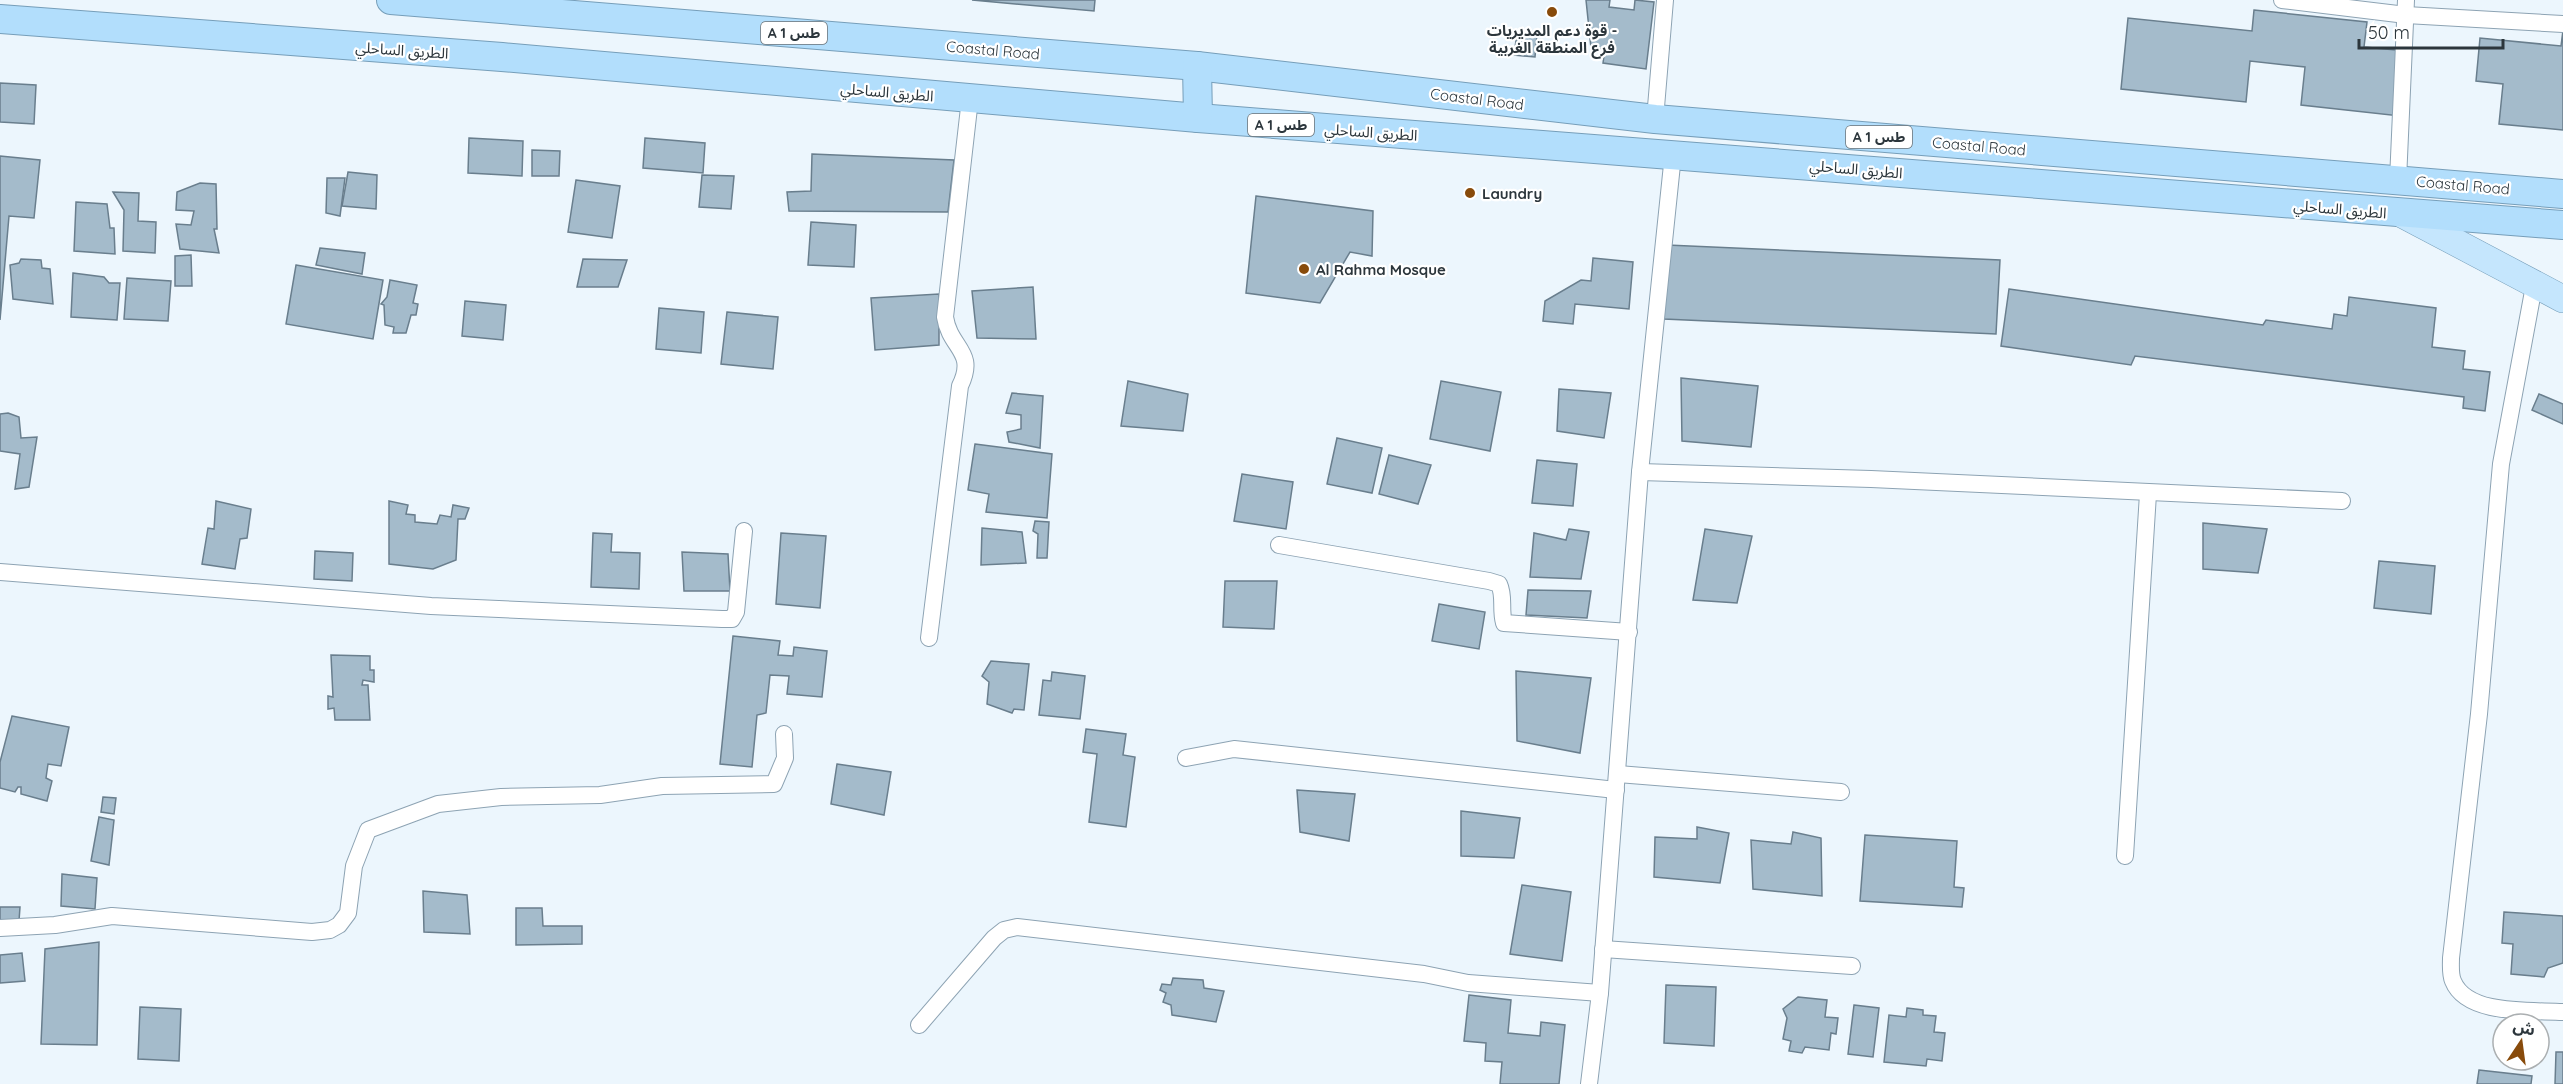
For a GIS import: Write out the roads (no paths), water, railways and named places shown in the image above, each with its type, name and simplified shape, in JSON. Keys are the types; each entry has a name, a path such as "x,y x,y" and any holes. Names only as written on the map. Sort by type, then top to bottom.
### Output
{"highway":[{"name":"Coastal Road","path":"391,0 1197,66 1655,119 2563,194"},
{"name":"الطريق الساحلي","path":"0,19 502,57 1198,118 2563,225"},
{"path":"1197,66 1198,118"}],"main road":[{"path":"2402,214 2534,286 2563,299"}],"street":[{"path":"1655,119 1665,0"},
{"path":"2282,0 2406,8 2563,24"},
{"path":"2398,180 2406,8"},
{"path":"929,638 960,386 967,368 966,360 947,331 945,317 970,99"},
{"path":"1588,1084 1600,993 1640,472 1673,155"},
{"path":"2534,286 2501,464 2479,714 2451,958 2453,980 2468,1000 2481,1006 2563,1012"},
{"path":"1640,472 1871,479 2148,494 2342,501"},
{"path":"2125,856 2148,494"},
{"path":"0,572 431,606 732,619 736,612 744,531"},
{"path":"1279,545 1489,580 1499,584 1503,593 1501,612 1504,622 1629,632"},
{"path":"0,928 56,925 112,916 312,932 330,930 339,925 348,913 354,866 368,830 438,804 501,797 600,795 662,786 774,784 786,758 784,734"},
{"path":"1186,758 1234,749 1617,782 1842,792"},
{"path":"919,1025 994,938 1004,930 1017,927 1424,974 1468,983 1600,993"},
{"path":"1603,949 1851,966"}],"place":[{"name":"قوة دعم المديريات - فرع المنطقة الغربية","path":"1552,12"},
{"name":"Laundry","path":"1470,193"},
{"name":"Al Rahma Mosque","path":"1304,269"}]}
